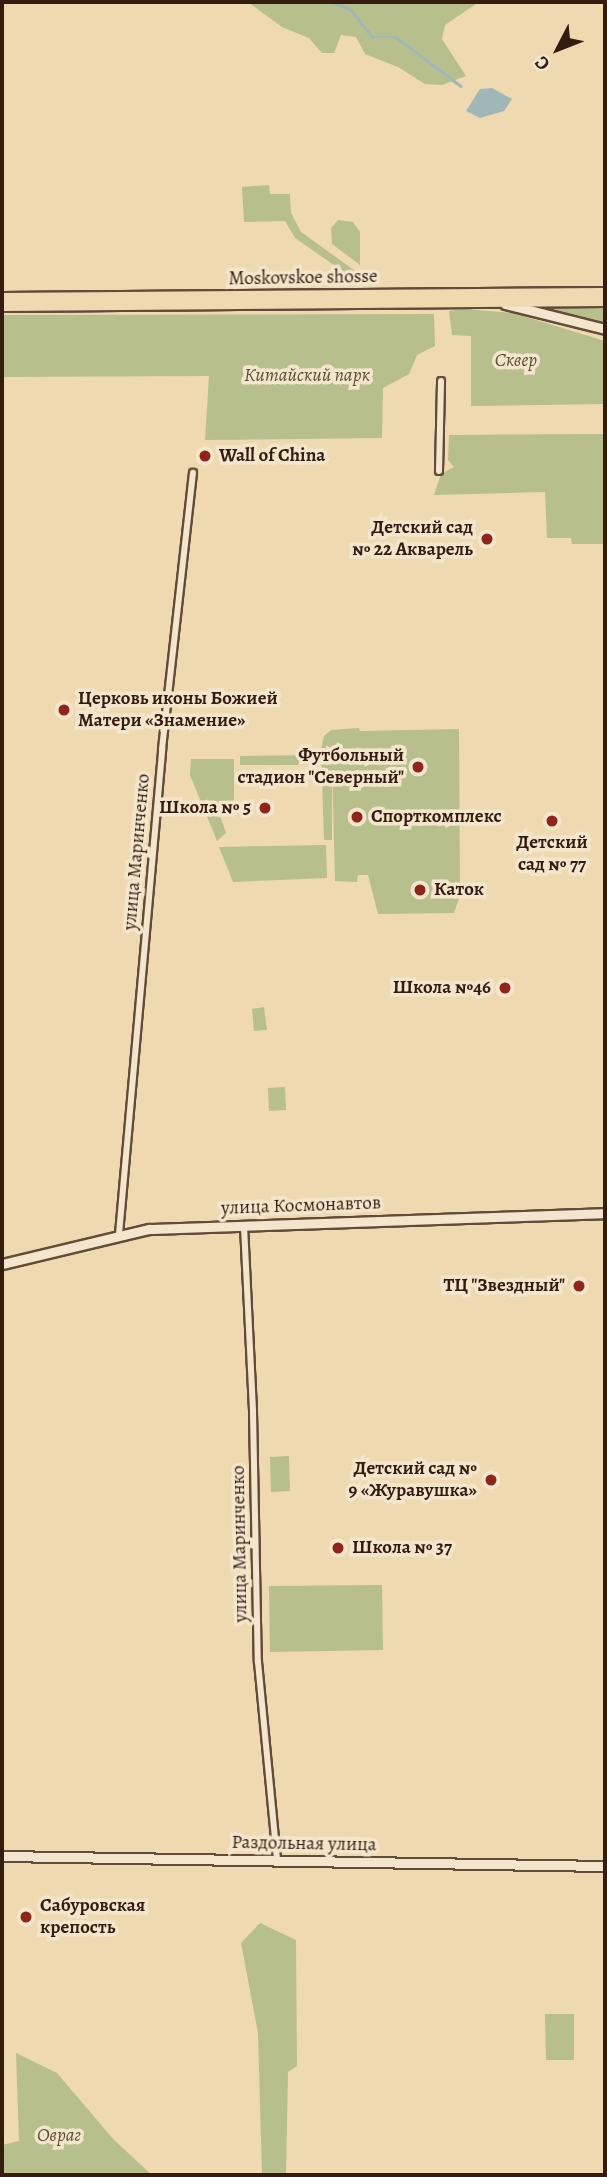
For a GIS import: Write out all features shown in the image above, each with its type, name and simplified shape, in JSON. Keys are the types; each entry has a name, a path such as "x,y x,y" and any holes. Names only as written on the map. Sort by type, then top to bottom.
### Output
{"main road":[{"name":"Moskovskoe shosse","path":"2,298 605,293"},
{"name":"Moskovskoe shosse","path":"2,306 605,301"},
{"path":"500,303 605,329"},
{"name":"улица Космонавтов","path":"2,1264 149,1229 605,1213"},
{"name":"Раздольная улица","path":"2,1856 605,1866"}],"street":[{"path":"439,471 441,381"},
{"name":"улица Маринченко","path":"120,1234 162,749 193,473"},
{"name":"улица Маринченко","path":"244,1226 253,1412 258,1662 277,1861"}],"green space":[{"path":"248,2 479,2 445,25 442,39 466,76 442,85 425,84 398,67 365,54 356,37 341,35 334,53 322,53 309,38 282,27"},
{"path":"269,185 270,194 290,194 291,213 301,232 358,273 344,272 295,238 285,221 244,222 242,187"},
{"path":"338,220 353,222 360,232 360,265 332,244 331,228"},
{"path":"605,305 605,325 530,307"},
{"name":"Сквер","path":"465,309 513,313 605,341 605,404 471,406 471,336 452,335 449,311"},
{"name":"Китайский парк","path":"434,314 435,346 417,355 409,374 383,388 382,438 205,440 209,376 2,377 2,315"},
{"path":"605,434 605,544 572,544 571,538 547,538 545,492 434,495 441,474 454,467 448,460 449,435"},
{"path":"359,728 360,731 459,729 460,895 454,913 378,914 368,875 358,875 357,882 335,881 332,764 332,840 324,840 321,749 324,736 331,730"},
{"path":"318,755 319,765 240,765 240,756"},
{"path":"191,759 234,759 234,811 218,810 226,833 217,841 190,775"},
{"path":"326,845 327,878 233,882 219,847"},
{"path":"264,1007 267,1030 254,1031 252,1009"},
{"path":"285,1087 286,1110 269,1111 268,1088"},
{"path":"289,1456 290,1491 271,1492 270,1457"},
{"path":"382,1585 383,1650 270,1652 269,1586"},
{"path":"260,1923 296,1940 297,2066 288,2072 286,2175 262,2175 258,2033 241,1943"},
{"path":"545,2014 574,2014 574,2060 546,2060"},
{"name":"Овраг","path":"16,2053 57,2073 114,2140 152,2175 2,2175 2,2145 19,2141"}],"water":[{"path":"492,88 512,99 504,111 480,118 466,111 480,89"}],"waterway":[{"path":"332,2 350,9 373,37 396,37 461,86"}],"place":[{"name":"Wall of China","path":"205,456"},
{"name":"Детский сад № 22 Акварель","path":"487,539"},
{"name":"Церковь иконы Божией Матери «Знамение»","path":"64,710"},
{"name":"Футбольный стадион \"Северный\"","path":"418,767"},
{"name":"Школа № 5","path":"265,808"},
{"name":"Спорткомплекс","path":"357,817"},
{"name":"Детский сад № 77","path":"552,821"},
{"name":"Каток","path":"420,890"},
{"name":"Школа №46","path":"505,988"},
{"name":"ТЦ \"Звездный\"","path":"579,1286"},
{"name":"Детский сад № 9 «Журавушка»","path":"491,1480"},
{"name":"Школа № 37","path":"338,1548"},
{"name":"Сабуровская крепость","path":"26,1917"}]}
